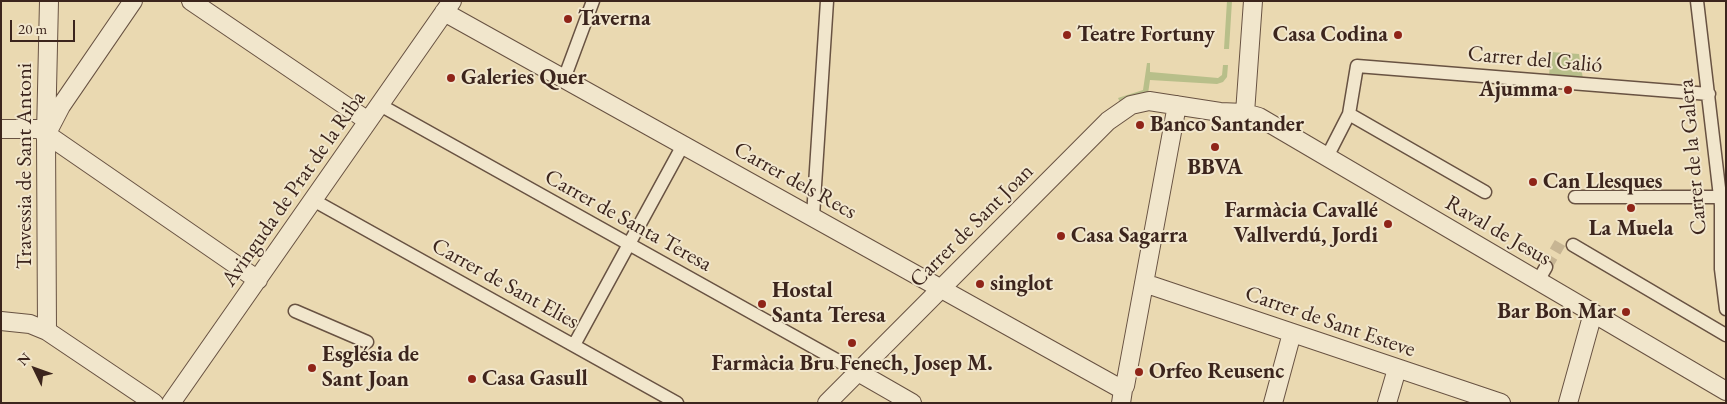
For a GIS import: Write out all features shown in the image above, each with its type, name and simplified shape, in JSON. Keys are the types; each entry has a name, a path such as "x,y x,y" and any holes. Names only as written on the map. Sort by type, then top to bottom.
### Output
{"street":[{"name":"Travessia de Sant Antoni","path":"47,331 46,134 49,1"},
{"path":"46,134 61,106 133,1"},
{"path":"191,1 368,122"},
{"path":"564,78 593,1"},
{"path":"813,216 826,1"},
{"path":"1245,113 1253,1"},
{"name":"Carrer de la Galera","path":"1697,1 1709,94 1720,205 1721,269 1726,309"},
{"name":"Avinguda de Prat de la Riba","path":"171,403 448,7"},
{"name":"Carrer dels Recs","path":"448,7 564,78 942,288 1123,393"},
{"name":"Carrer del Galió","path":"1349,114 1357,66 1709,94"},
{"name":"Raval de Jesus","path":"1130,105 1149,101 1220,112 1245,113 1260,117 1327,157 1542,274 1593,313 1726,391"},
{"name":"Carrer de Santa Teresa","path":"380,105 858,372"},
{"name":"Carrer de Sant Joan","path":"827,403 1108,121 1130,105"},
{"path":"1123,393 1178,105"},
{"path":"1327,157 1349,114 1485,192"},
{"path":"1,129 39,129 258,280"},
{"path":"574,345 684,145"},
{"path":"1575,197 1718,197"},
{"name":"Carrer de Sant Elies","path":"313,200 677,403"},
{"path":"1573,245 1726,335"},
{"name":"Carrer de Sant Esteve","path":"1144,283 1501,403"},
{"path":"295,311 367,342"},
{"path":"1568,403 1593,313"},
{"path":"1,322 30,324 47,331 154,403"},
{"path":"1272,403 1292,333"},
{"path":"1387,403 1397,369"},
{"path":"858,372 912,403"}],"green space":[{"path":"1227,1 1232,1 1229,49 1224,49"},
{"path":"1551,52 1579,54 1583,79 1549,76"},
{"path":"1147,63 1150,63 1150,72 1218,78 1222,75 1223,65 1228,65 1227,77 1223,82 1217,84 1150,80 1148,94 1120,102 1118,98 1143,90"}],"tunnel":[{"path":"1546,267 1560,243"}],"place":[{"name":"Taverna","path":"568,19"},
{"name":"Teatre Fortuny","path":"1067,35"},
{"name":"Casa Codina","path":"1398,35"},
{"name":"Galeries Quer","path":"451,78"},
{"name":"Ajumma","path":"1568,90"},
{"name":"Banco Santander","path":"1140,125"},
{"name":"BBVA","path":"1215,147"},
{"name":"Can Llesques","path":"1533,182"},
{"name":"La Muela","path":"1631,208"},
{"name":"Farmàcia Cavallé Vallverdú, Jordi","path":"1388,224"},
{"name":"Casa Sagarra","path":"1061,236"},
{"name":"singlot","path":"980,284"},
{"name":"Hostal Santa Teresa","path":"762,304"},
{"name":"Bar Bon Mar","path":"1626,312"},
{"name":"Farmàcia Bru Fenech, Josep M.","path":"852,343"},
{"name":"Església de Sant Joan","path":"312,368"},
{"name":"Orfeo Reusenc","path":"1139,372"},
{"name":"Casa Gasull","path":"472,379"}]}
